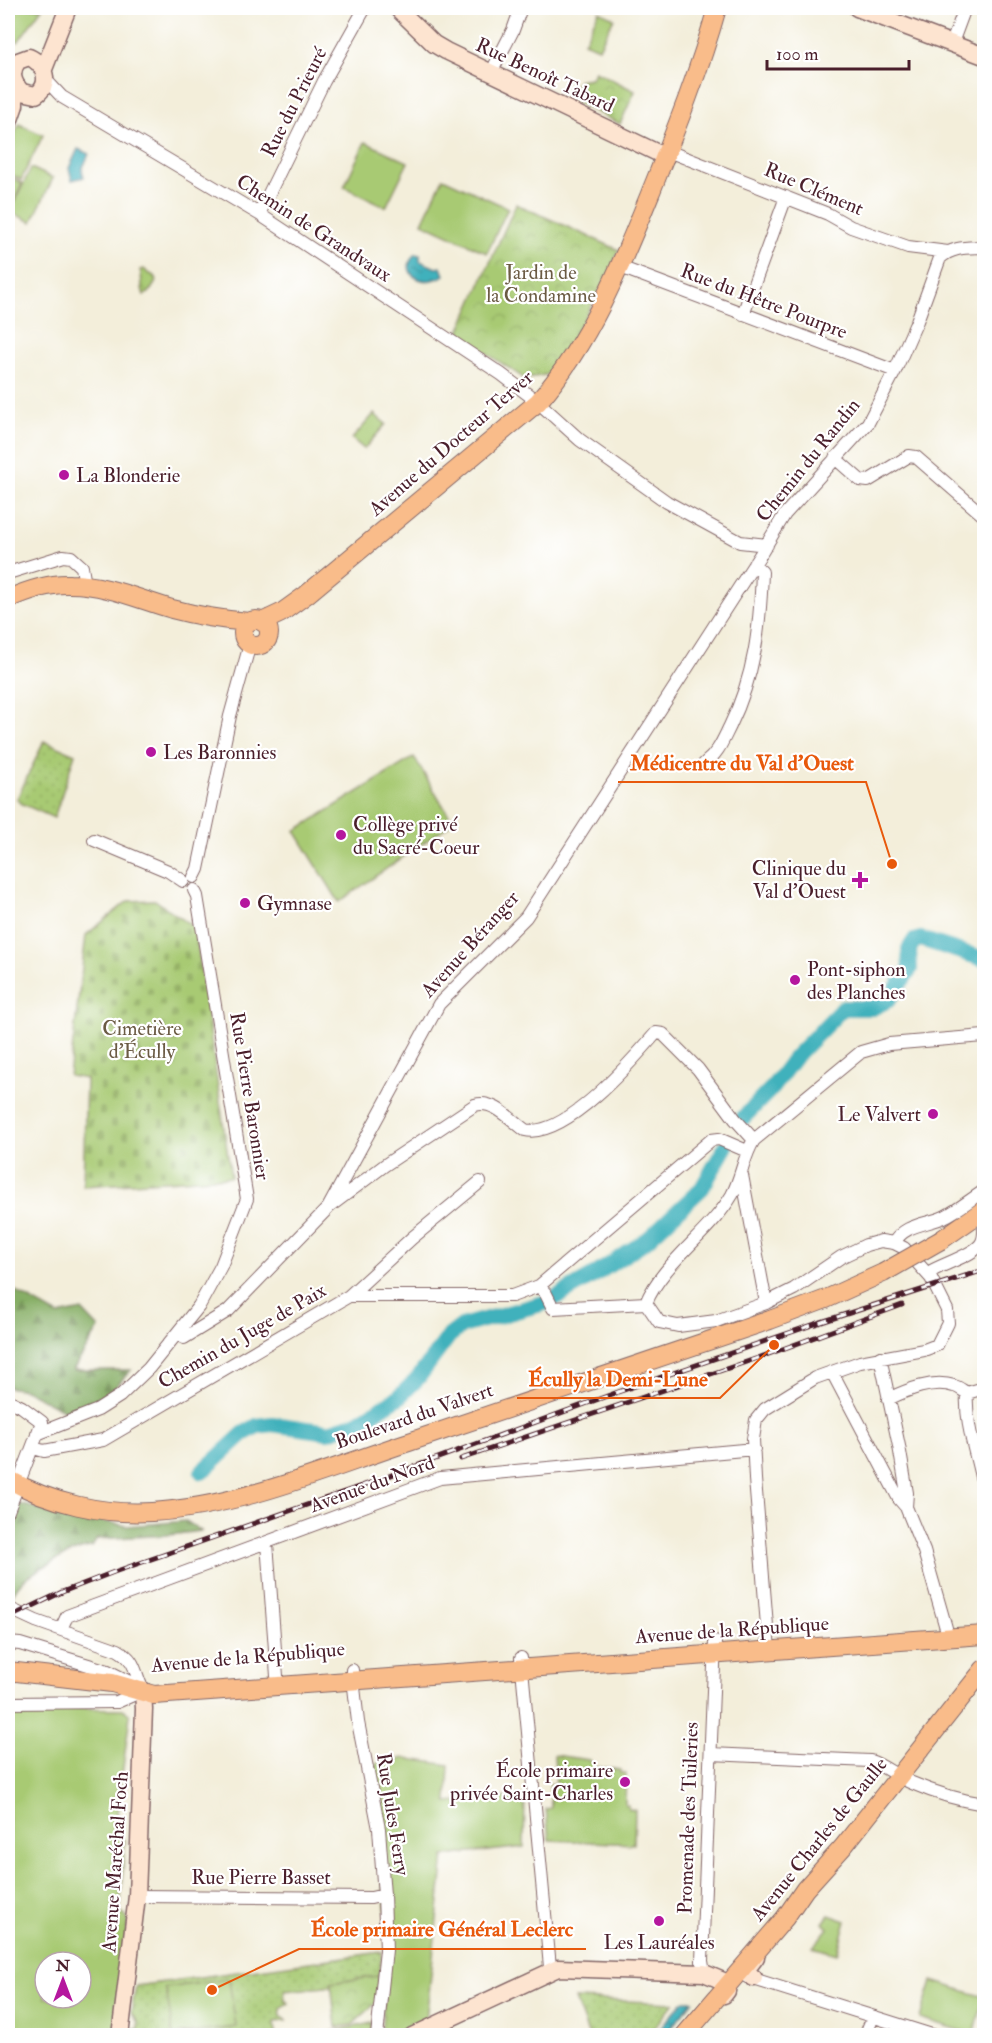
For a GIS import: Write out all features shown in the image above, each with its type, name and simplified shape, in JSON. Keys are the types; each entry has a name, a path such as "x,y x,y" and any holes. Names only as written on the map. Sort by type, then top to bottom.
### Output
{"main road":[{"path":"10,121 40,84 57,32 68,8"},
{"name":"Rue Benoît Tabard","path":"397,8 434,44 446,51 662,153"},
{"name":"Avenue du Docteur Terver","path":"255,631 315,588 538,402 565,368 621,267 662,153 708,39 717,8"},
{"path":"857,8 984,56"},
{"path":"15,67 57,32"},
{"path":"15,67 38,61 40,84"},
{"path":"15,67 22,92 40,84"},
{"path":"10,121 15,105 15,67"},
{"path":"8,599 26,591 46,587 67,584 85,585 106,588 175,610 255,631"},
{"name":"Boulevard du Valvert","path":"12,1482 39,1494 77,1505 111,1510 149,1512 177,1510 233,1499 770,1320 836,1295 883,1273 941,1240 984,1210"},
{"name":"Avenue de la République","path":"352,1675 277,1672 156,1684 143,1690 154,1695 352,1675 522,1669 714,1653 768,1641 984,1625"},
{"name":"Avenue de la République","path":"768,1641 984,1635"},
{"name":"Avenue Charles de Gaulle","path":"693,2036 748,1976 877,1814 938,1728 984,1669"},
{"path":"8,1671 66,1685"},
{"path":"8,1683 66,1685 112,1683 143,1690"},
{"name":"Avenue Charles de Gaulle","path":"684,2036 748,1976 805,1889 984,1684"},
{"name":"Avenue Maréchal Foch","path":"120,2036 137,1896 143,1690"},
{"path":"412,2036 558,1968 748,1976"}],"street":[{"name":"Rue du Prieuré","path":"259,214 324,81 365,8"},
{"path":"491,73 513,30 521,8"},
{"path":"952,43 965,8"},
{"name":"Chemin de Grandvaux","path":"40,84 259,214 501,374 538,402"},
{"name":"Rue Clément","path":"662,153 786,197 828,214 851,227 908,248 948,252"},
{"path":"743,314 786,197"},
{"path":"948,252 959,248 984,247"},
{"name":"Chemin du Randin","path":"538,402 580,440 667,502 740,542 767,545 785,514 868,423 895,371 917,321 940,258 948,252"},
{"name":"Rue du Hêtre Pourpre","path":"621,267 895,371"},
{"path":"835,458 860,480 868,481 909,456 916,457 984,516"},
{"name":"Avenue Béranger","path":"178,1334 184,1338 228,1311 328,1208 439,1004 526,917 767,545"},
{"path":"8,573 63,556 71,557 82,567 85,585"},
{"path":"704,764 717,754 738,710 752,670 759,634 762,572 754,564"},
{"path":"93,840 188,879 198,869 230,716 255,631"},
{"name":"Rue Pierre Baronnier","path":"37,1434 98,1410 120,1396 149,1368 198,1306 221,1266 247,1198 197,896 194,890 186,891 183,886 188,879"},
{"path":"328,1208 385,1165 475,1105 482,1103 490,1105 525,1130 531,1131 559,1122 591,1101 618,1076 656,1033 663,1034 698,1069 735,1119 748,1143 742,1175 732,1195 652,1288 646,1303"},
{"path":"748,1143 861,1052 889,1044 984,1036"},
{"name":"Chemin du Juge de Paix","path":"33,1448 44,1451 103,1440 349,1296 512,1296 542,1290 711,1140 748,1143"},
{"path":"742,1175 766,1303"},
{"path":"349,1296 412,1238 480,1182"},
{"path":"894,1243 909,1227 945,1216 984,1191"},
{"path":"928,1273 977,1248 983,1238 984,1222"},
{"path":"646,1303 659,1322 678,1326 716,1321 766,1303 794,1289 841,1257 880,1241 894,1243 904,1248 928,1273 947,1310 948,1323 937,1345 924,1350 860,1362 814,1378 761,1412 754,1428 754,1449 768,1641"},
{"path":"542,1290 554,1308 646,1303"},
{"path":"880,1357 907,1493 906,1507"},
{"path":"832,1372 899,1499 906,1507 924,1551 946,1628"},
{"path":"888,1398 910,1389 934,1385 954,1386 967,1393 984,1388"},
{"path":"967,1393 966,1405 970,1428 984,1482"},
{"path":"8,1400 42,1422 33,1448 12,1482 8,1511"},
{"name":"Rue Pierre Baronnier","path":"42,1422 73,1420"},
{"name":"Avenue du Nord","path":"61,1629 67,1616 440,1478 754,1449"},
{"path":"267,1543 277,1672"},
{"path":"8,1608 129,1656 143,1690"},
{"path":"8,1643 20,1644 108,1671 143,1690"},
{"name":"Promenade des Tuileries","path":"704,1973 714,1653"},
{"path":"522,1669 552,1971"},
{"name":"Rue Jules Ferry","path":"352,1675 358,1722 379,1829 384,1895 386,1950 376,2036"},
{"path":"8,1702 117,1702 143,1690"},
{"path":"711,1754 870,1761 902,1778 959,1800 984,1804"},
{"name":"Rue Pierre Basset","path":"137,1896 371,1898 384,1895"},
{"path":"748,1976 935,2036"},
{"path":"865,2036 873,2017"}],"green space":[{"path":"11,8 42,8 18,42 8,35 8,13"},
{"path":"599,11 614,18 599,48 584,42"},
{"path":"595,71 635,91 620,124 572,98 578,80 591,78"},
{"path":"19,124 43,135 21,180 8,173 8,150"},
{"path":"365,142 408,162 386,207 344,187"},
{"path":"31,168 53,178 32,222 10,212"},
{"path":"8,176 22,183 8,214"},
{"path":"443,178 508,208 487,253 422,223"},
{"name":"Jardin de la Condamine","path":"516,204 619,250 610,272 554,373 525,379 458,334"},
{"path":"144,269 157,280 149,293 144,295 140,270"},
{"path":"374,414 386,424 364,449 352,439"},
{"path":"44,741 75,754 54,818 20,803 17,799"},
{"path":"414,757 453,822 339,902 295,831"},
{"name":"Cimetière d'Écully","path":"155,900 195,928 231,1177 83,1186 86,1079 69,1076 86,935 128,901"},
{"path":"8,1287 58,1315 82,1310 99,1328 73,1370 131,1370 100,1404 69,1413 25,1390 8,1387"},
{"path":"8,1500 13,1503 127,1526 186,1521 201,1531 97,1539 92,1547 65,1556 24,1580 9,1601"},
{"path":"8,1707 123,1709 130,1715 114,1836 125,1840 120,1911 128,1919 115,2035 8,2034"},
{"path":"554,1755 589,1760 596,1767 626,1773 625,1805 628,1805 628,1809 635,1810 634,1844 549,1840 546,1809 551,1808 550,1784 556,1784"},
{"path":"402,1758 449,1765 447,1803 525,1796 524,1847 444,1856 426,2020 389,2035 381,2035 389,1942 370,1765"},
{"path":"829,1915 846,1921 837,1954 813,1947 828,1928 823,1923"},
{"path":"382,1952 378,1982 284,1991 285,2000 289,2003 282,2008 281,2016 286,2021 275,2022 276,2035 178,2035 236,2027 167,1988 173,2035 128,2036 129,2032 138,2028 138,2022 131,2013 136,1986"},
{"path":"379,1976 377,2002 352,2025 336,2027 331,1983"},
{"path":"229,1979 236,2027 173,2035 166,1988"},
{"path":"932,1981 984,1997 974,2035 920,2018"},
{"path":"575,1999 674,2003 648,2035 589,2036"},
{"path":"372,2023 372,2030 368,2035 334,2035 333,2031"}],"water":[{"path":"78,149 89,154 82,170 84,177 72,180 69,168"},
{"path":"415,254 420,255 420,261 436,268 441,267 444,275 429,280 416,277 409,268 410,261"},
{"path":"683,2001 693,2001 665,2035 655,2035"}],"waterway":[{"path":"741,1120 771,1089 795,1057 843,1008 872,1008 888,1000 910,969 909,949 914,941 921,939 984,959"},
{"path":"202,1472 243,1434 257,1426 272,1424 328,1432 356,1423 375,1412 399,1397 418,1378 449,1336 462,1326 548,1302 596,1274 648,1239 702,1188 726,1146"}],"railway":[{"path":"8,1618 62,1592 114,1572 367,1484 618,1392 815,1324 984,1270"},
{"path":"461,1459 758,1358 902,1305"}],"place":[{"name":"La Blonderie","path":"64,475"},
{"name":"Les Baronnies","path":"151,752"},
{"name":"Collège privé du Sacré-Coeur","path":"341,835"},
{"name":"Médicentre du Val d'Ouest","path":"892,864"},
{"name":"Clinique du Val d'Ouest","path":"860,880"},
{"name":"Gymnase","path":"245,903"},
{"name":"Pont-siphon des Planches","path":"795,980"},
{"name":"Le Valvert","path":"933,1114"},
{"name":"Écully la Demi-Lune","path":"774,1345"},
{"name":"École primaire privée Saint-Charles","path":"625,1782"},
{"name":"Les Lauréales","path":"659,1921"},
{"name":"École primaire Général Leclerc","path":"212,1990"}]}
